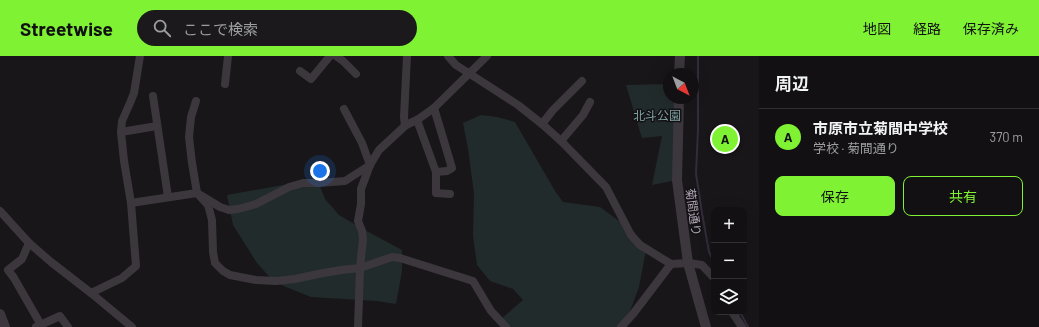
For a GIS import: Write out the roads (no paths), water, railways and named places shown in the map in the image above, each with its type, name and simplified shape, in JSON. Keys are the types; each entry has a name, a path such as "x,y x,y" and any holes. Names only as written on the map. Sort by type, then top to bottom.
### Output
{"street":[{"path":"91,293 122,278 136,266 131,203 121,132 122,121 134,93 140,56"},
{"path":"225,84 228,56"},
{"path":"300,71 311,79 330,56"},
{"path":"336,56 356,74"},
{"path":"405,126 404,117 408,56"},
{"path":"448,56 456,65 518,105 560,141 606,187 631,235 640,245 671,264 688,263 702,265 711,275"},
{"path":"358,327 360,268 363,239 362,230 358,221 361,204 361,189 370,165 379,150 405,126 417,120 434,108 487,56"},
{"path":"679,68 680,56"},
{"path":"542,124 553,110 582,81"},
{"path":"152,96 168,197"},
{"path":"196,101 191,117 189,137 192,163 197,193 208,205 212,220 213,252 215,263 222,271 230,275 256,280 276,281 360,268 392,257 410,260 473,281 491,311 506,327"},
{"path":"560,141 583,116 590,102"},
{"name":"菊間通り","path":"679,104 677,180 688,263 706,327"},
{"path":"434,108 452,168 447,171 436,172"},
{"path":"344,109 362,143 370,165"},
{"path":"417,120 436,172 436,193 450,194"},
{"path":"121,132 157,126"},
{"path":"131,203 197,193 220,207 229,210 238,209 256,204 288,187 303,183 318,184 345,181 370,165"},
{"path":"0,211 29,243 132,327"},
{"path":"29,243 22,259 8,270 14,278 38,326 60,316 68,327"},
{"path":"621,327 633,314 671,264"},
{"path":"0,314 4,327"},
{"path":"734,315 742,327"}],"waterway":[{"path":"698,56 698,130 696,174 711,256"},
{"path":"742,315 748,327"}],"place":[{"name":"市原市立菊間中学校","path":"725,139"}],"park label":[{"name":"北斗公園","path":"657,115"}]}
